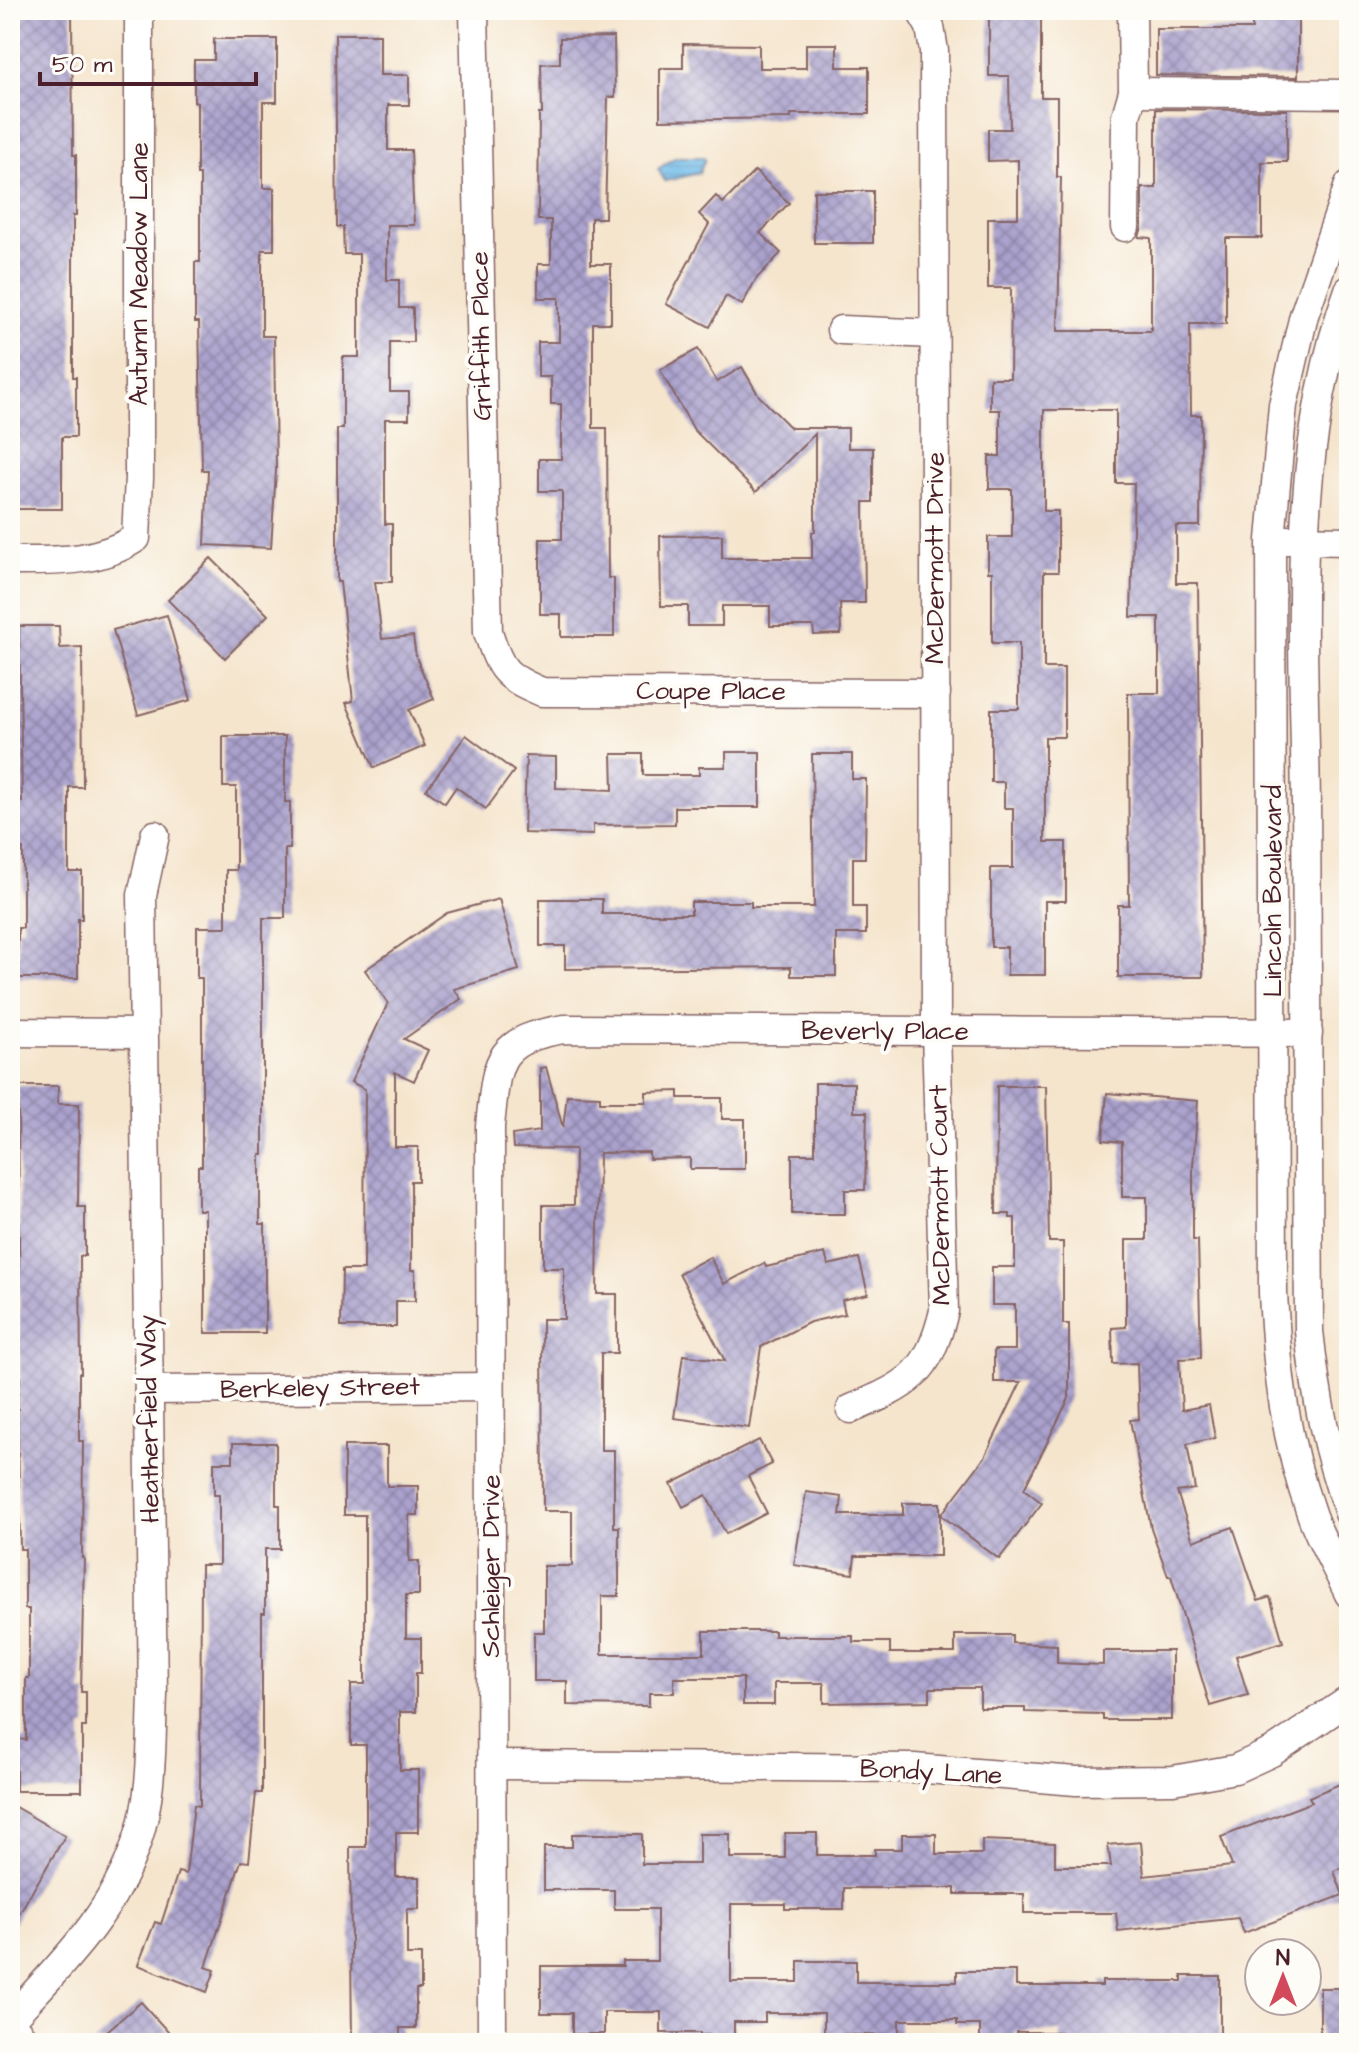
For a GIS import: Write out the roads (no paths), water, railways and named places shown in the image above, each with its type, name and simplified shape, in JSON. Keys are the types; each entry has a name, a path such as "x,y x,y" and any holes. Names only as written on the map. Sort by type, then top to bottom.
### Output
{"street":[{"name":"Autumn Meadow Lane","path":"10,561 72,561 117,551 136,538 139,478 139,10"},
{"name":"Griffith Place","path":"474,10 488,632 498,661"},
{"name":"McDermott Drive","path":"920,10 930,27 934,51 936,1031"},
{"path":"1125,227 1126,116 1133,92 1132,10"},
{"path":"1133,92 1349,94"},
{"name":"Lincoln Boulevard","path":"1349,185 1343,223 1304,315 1283,405 1271,540 1273,1293 1276,1366 1287,1430 1312,1517 1349,1594"},
{"name":"Lincoln Boulevard","path":"1349,290 1336,324 1316,409 1303,541 1309,1331 1316,1398 1331,1464 1349,1513"},
{"path":"841,330 934,334"},
{"path":"1271,540 1349,541"},
{"name":"Coupe Place","path":"498,661 512,679 542,692 936,693"},
{"name":"Heatherfield Way","path":"10,2022 87,1936 116,1893 138,1839 149,1782 153,1695 142,895 155,835"},
{"name":"Beverly Place","path":"494,1089 497,1066 512,1047 536,1034 564,1029 1308,1033"},
{"name":"McDermott Court","path":"851,1409 901,1388 923,1366 937,1339 944,1311 936,1031"},
{"path":"10,1032 142,1033"},
{"name":"Schleiger Drive","path":"492,2043 490,1126 494,1089"},
{"name":"Berkeley Street","path":"149,1390 490,1387"},
{"name":"Bondy Lane","path":"492,1765 914,1768 1076,1781 1173,1780 1235,1769 1272,1752 1349,1700"},
{"path":"10,2022 27,2043"}],"water":[{"path":"676,157 705,159 699,173 665,181 658,169"}]}
